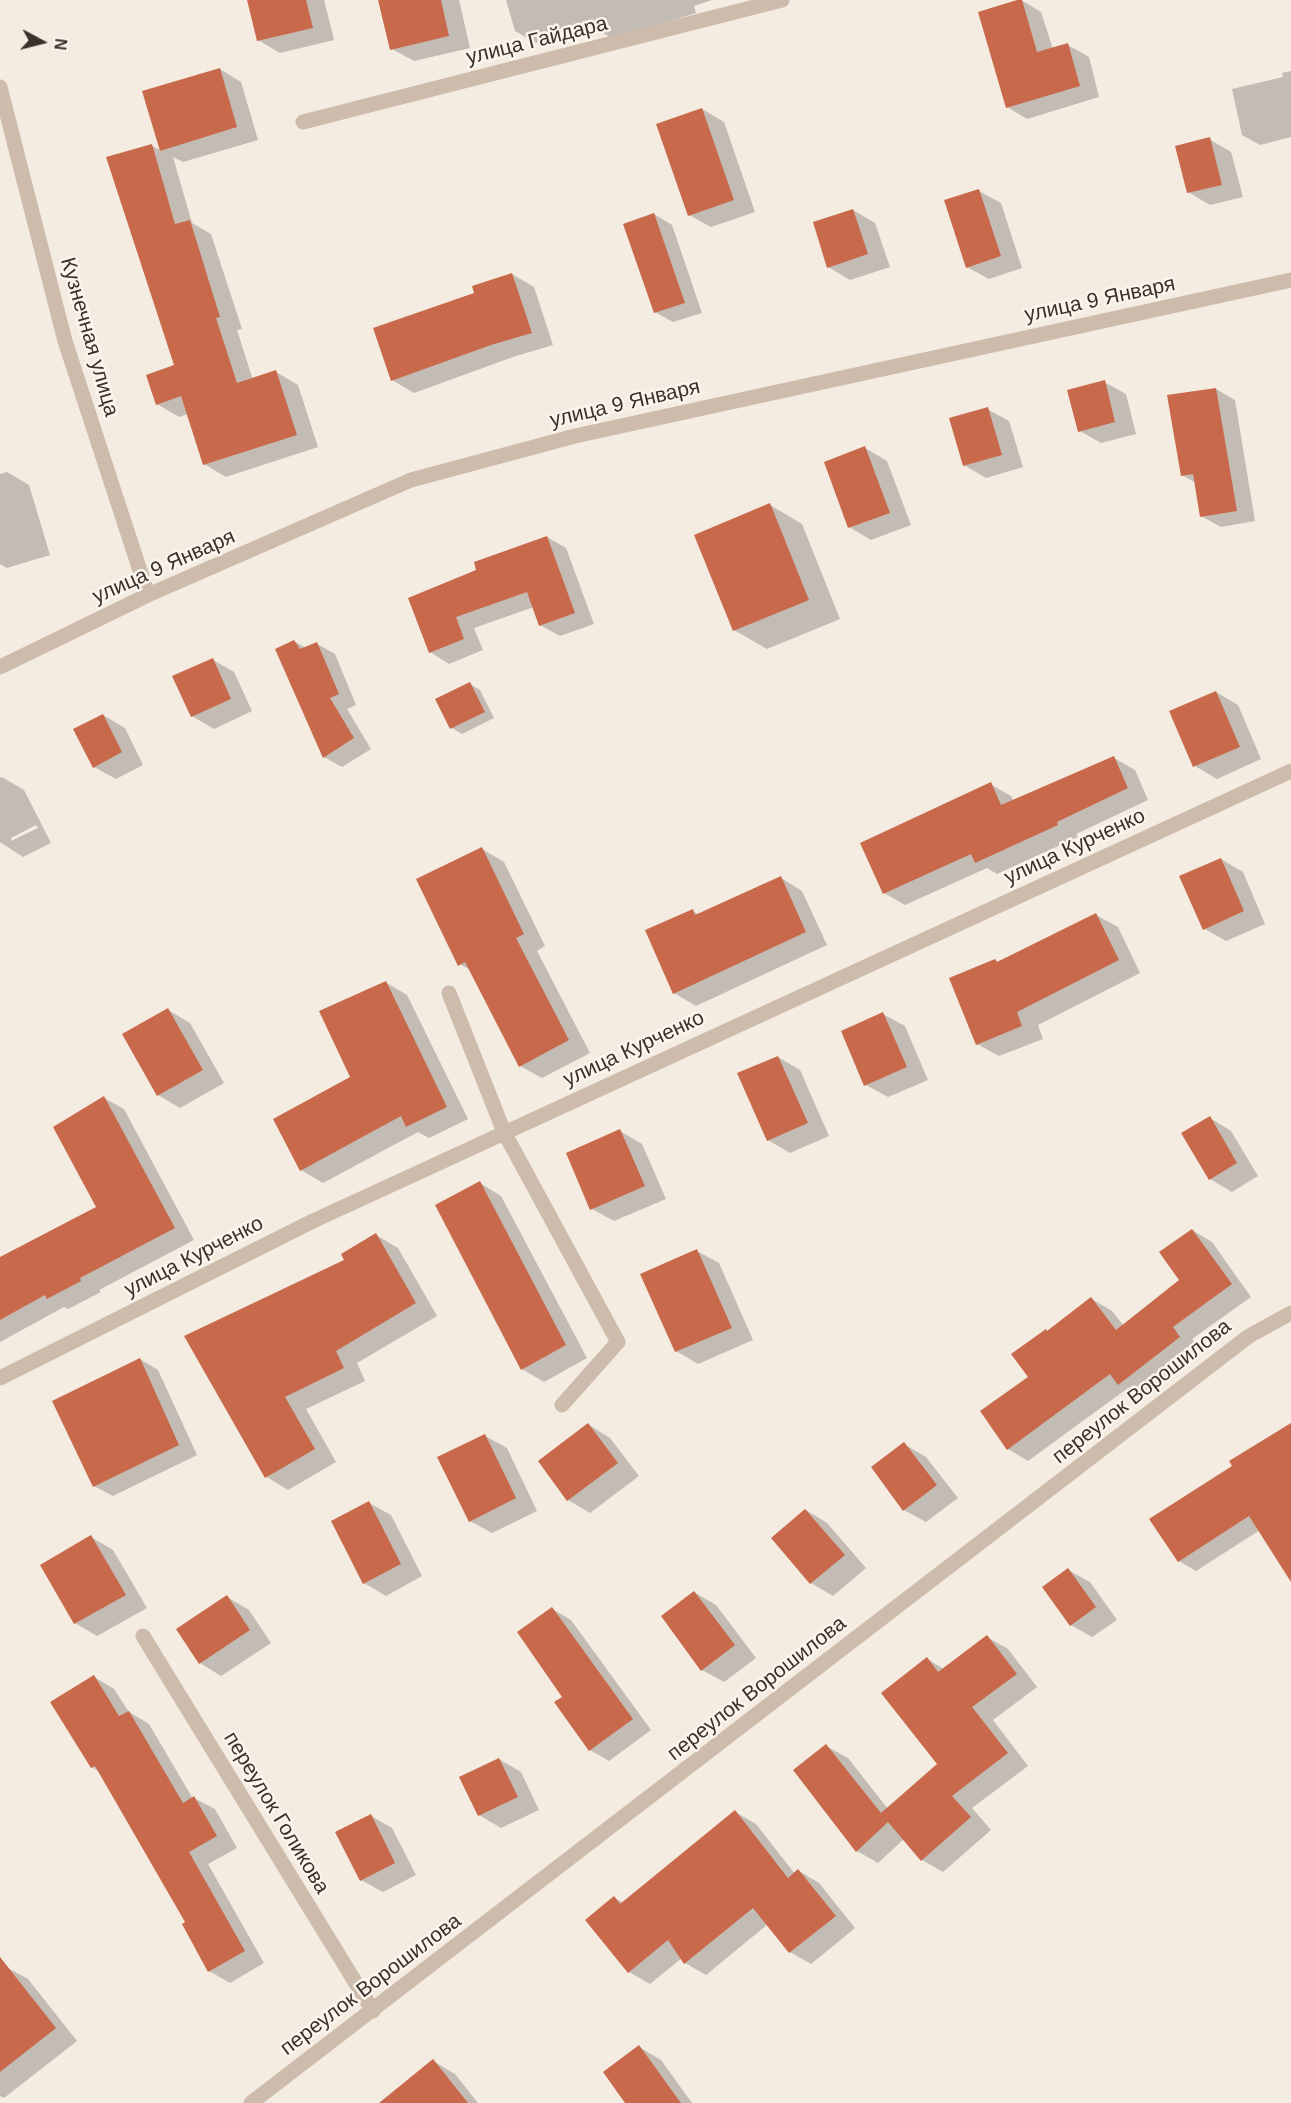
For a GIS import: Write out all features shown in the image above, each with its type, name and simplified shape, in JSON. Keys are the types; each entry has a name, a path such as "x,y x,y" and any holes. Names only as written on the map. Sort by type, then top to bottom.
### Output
{"street":[{"name":"улица Гайдара","path":"303,122 782,0"},
{"name":"Кузнечная улица","path":"0,87 65,341 148,596"},
{"name":"улица 9 Января","path":"0,667 148,596 411,480 575,436 1291,280"},
{"name":"улица Курченко","path":"0,1378 313,1221 1291,771"},
{"path":"449,993 504,1132 618,1342 562,1405"},
{"name":"переулок Ворошилова","path":"251,2103 1249,1336 1291,1313"},
{"name":"переулок Голикова","path":"143,1636 373,2011"}],"building":[{"path":"247,0 306,0 313,28 257,41"},
{"path":"378,0 441,0 449,36 390,50"},
{"path":"1022,0 1037,52 1068,43 1080,86 1006,108 978,12"},
{"path":"220,68 237,127 160,151 142,91"},
{"path":"702,108 734,200 688,216 656,124"},
{"path":"1210,137 1222,185 1187,193 1175,146"},
{"path":"152,144 175,224 190,220 220,317 216,318 237,383 276,370 297,435 203,465 181,396 156,405 146,375 174,365 106,157"},
{"path":"979,189 1001,256 966,268 944,200"},
{"path":"853,209 868,254 827,268 813,222"},
{"path":"654,213 685,303 654,313 623,224"},
{"path":"512,273 532,333 491,345 391,381 373,328 474,293 472,286"},
{"path":"1105,380 1115,422 1078,432 1067,390"},
{"path":"1216,388 1237,511 1200,517 1193,474 1181,476 1167,395"},
{"path":"988,407 1002,455 963,466 949,418"},
{"path":"865,446 890,513 848,528 824,462"},
{"path":"770,503 809,600 733,631 694,535"},
{"path":"547,536 575,613 539,626 527,592 456,617 464,639 429,653 408,598 476,570 474,562"},
{"path":"294,640 300,649 317,642 339,694 330,698 354,738 323,758 275,649"},
{"path":"213,658 231,699 191,717 172,676"},
{"path":"470,682 485,712 450,729 435,699"},
{"path":"1216,691 1240,747 1193,767 1169,711"},
{"path":"103,714 122,752 93,768 73,729"},
{"path":"1114,756 1128,788 1057,822 1058,825 975,863 971,854 883,894 860,843 991,782 1001,805"},
{"path":"482,847 524,934 516,938 569,1040 519,1067 465,962 458,966 416,879"},
{"path":"1221,858 1244,911 1203,930 1179,876"},
{"path":"781,876 806,932 673,994 645,930 693,909 695,915"},
{"path":"1096,913 1119,960 1017,1012 1022,1026 976,1045 949,978 995,959 997,962"},
{"path":"386,981 447,1107 406,1127 401,1116 300,1171 273,1119 350,1077 319,1011"},
{"path":"168,1008 203,1070 157,1096 122,1034"},
{"path":"883,1012 907,1067 864,1086 841,1031"},
{"path":"778,1056 808,1123 767,1141 737,1073"},
{"path":"104,1096 175,1228 80,1278 81,1281 47,1299 45,1295 0,1320 0,1257 96,1207 53,1127"},
{"path":"1210,1116 1237,1163 1209,1180 1181,1133"},
{"path":"620,1129 645,1186 590,1210 566,1153"},
{"path":"480,1181 566,1345 521,1370 435,1205"},
{"path":"1192,1229 1232,1284 1173,1327 1180,1337 1118,1385 1110,1374 1007,1450 980,1411 1028,1377 1011,1354 1046,1329 1047,1331 1091,1297 1116,1330 1179,1280 1159,1252"},
{"path":"376,1233 416,1303 336,1351 344,1368 285,1397 315,1449 265,1478 184,1336 344,1260 341,1254"},
{"path":"697,1249 732,1328 675,1352 640,1274"},
{"path":"140,1358 179,1445 93,1487 52,1401"},
{"path":"588,1423 618,1463 567,1501 538,1461"},
{"path":"1291,1423 1291,1582 1249,1516 1178,1562 1149,1519 1232,1466 1229,1461"},
{"path":"485,1434 516,1498 469,1522 437,1457"},
{"path":"904,1442 937,1485 903,1511 871,1467"},
{"path":"369,1501 401,1564 363,1584 331,1521"},
{"path":"805,1509 845,1555 810,1584 771,1538"},
{"path":"91,1535 126,1595 74,1624 40,1565"},
{"path":"1068,1568 1096,1607 1070,1626 1042,1587"},
{"path":"694,1591 735,1645 701,1671 661,1616"},
{"path":"227,1595 250,1630 199,1664 176,1629"},
{"path":"552,1607 633,1719 589,1751 554,1702 562,1697 517,1632"},
{"path":"987,1635 1017,1674 972,1707 1008,1753 952,1796 971,1817 921,1861 888,1822 856,1852 793,1770 826,1744 881,1813 937,1764 881,1693 927,1657 938,1672"},
{"path":"94,1675 119,1716 129,1711 183,1803 194,1796 217,1836 189,1852 245,1951 208,1972 182,1924 185,1922 95,1766 91,1768 50,1702"},
{"path":"499,1758 518,1797 478,1816 459,1777"},
{"path":"735,1810 788,1878 798,1869 836,1916 789,1953 753,1908 684,1964 668,1940 628,1973 585,1920 614,1896 620,1904"},
{"path":"371,1814 395,1863 360,1881 335,1832"},
{"path":"0,1957 56,2028 0,2072"},
{"path":"639,2045 681,2103 625,2103 603,2072"},
{"path":"433,2059 468,2103 379,2103"}]}
